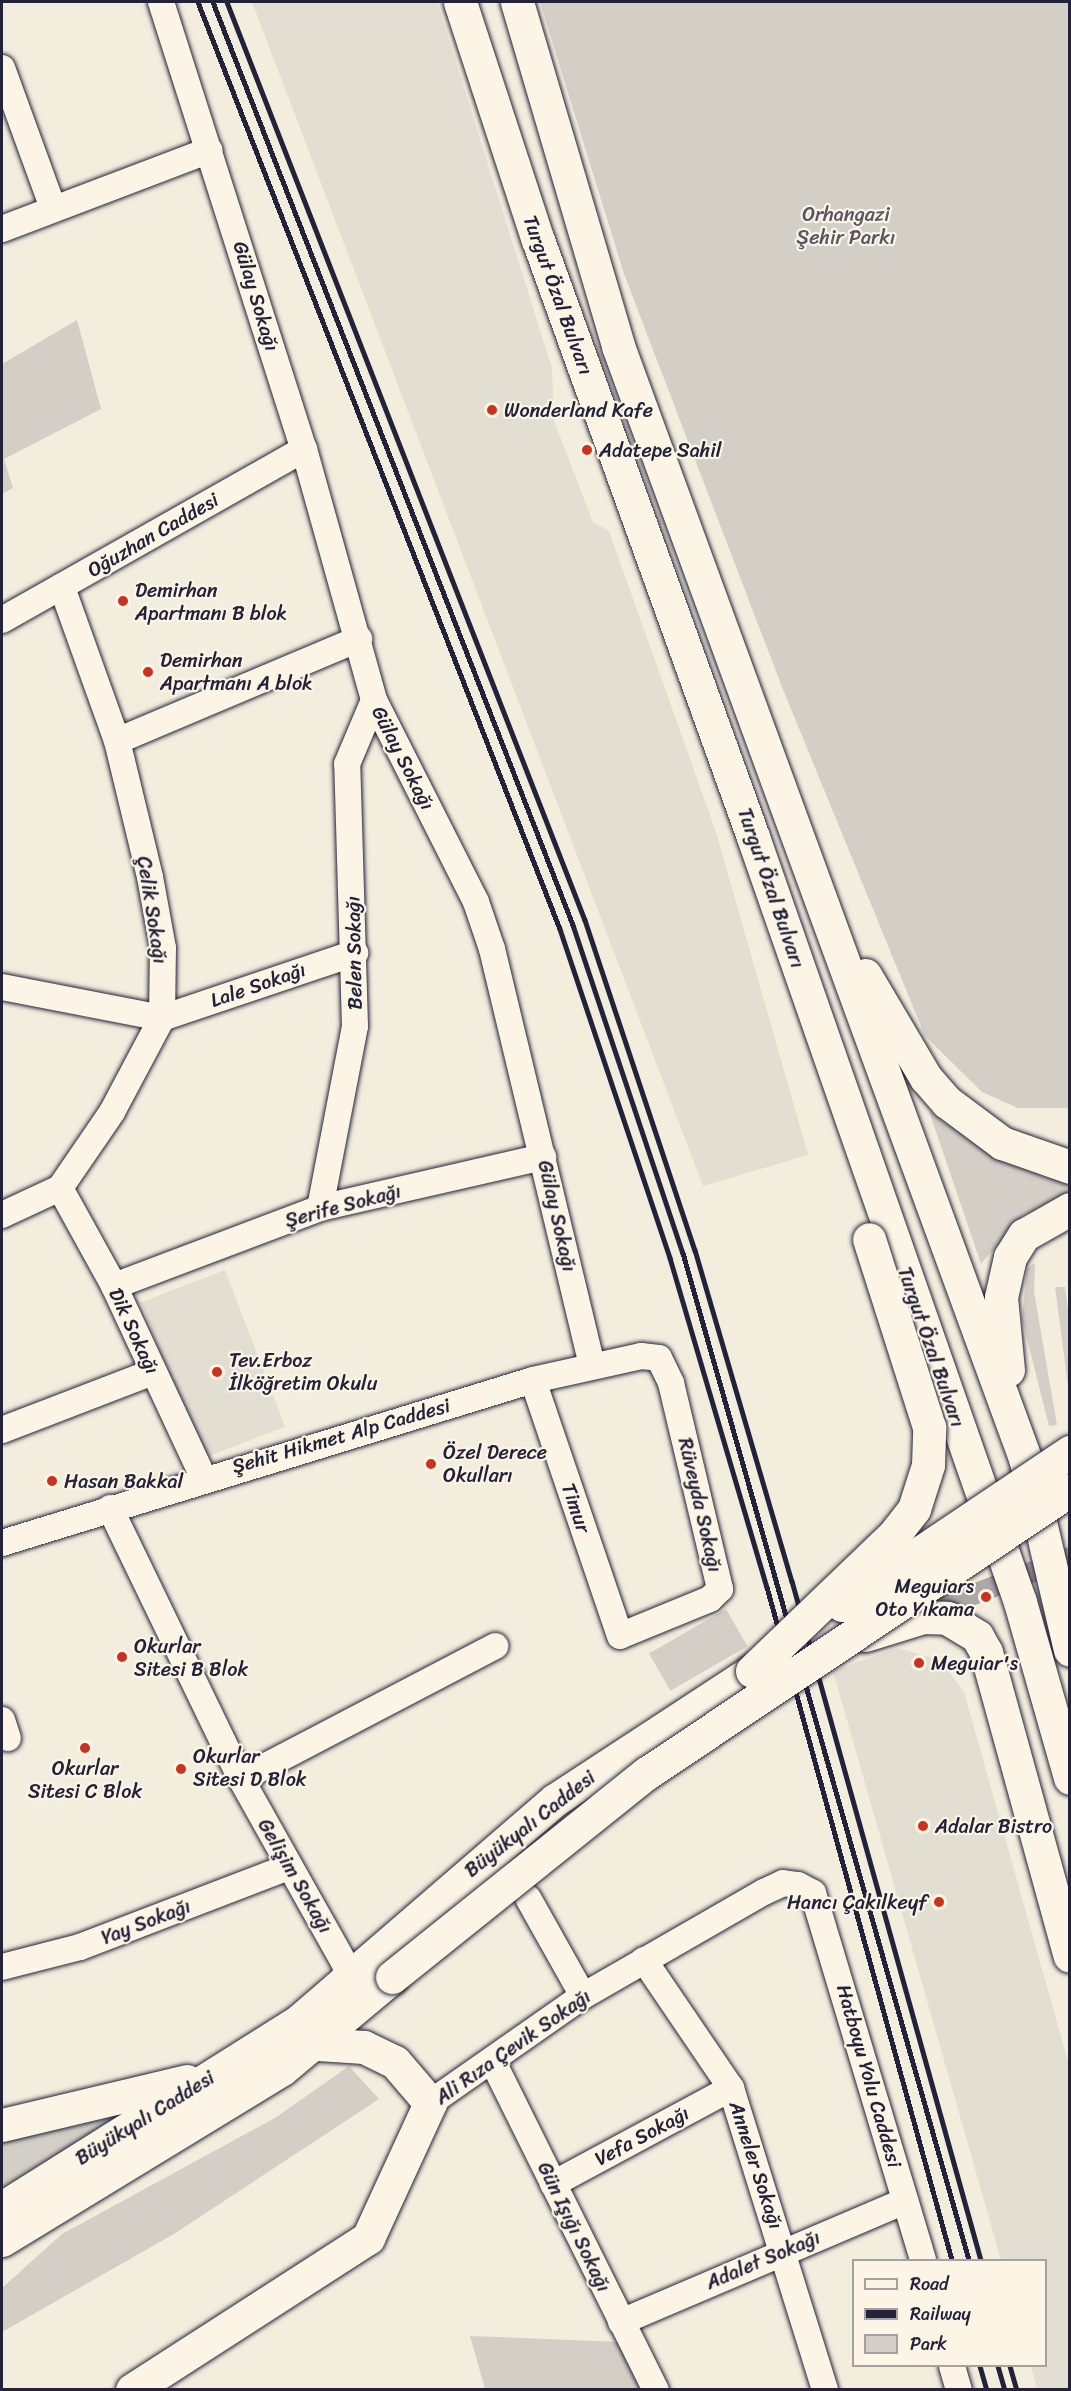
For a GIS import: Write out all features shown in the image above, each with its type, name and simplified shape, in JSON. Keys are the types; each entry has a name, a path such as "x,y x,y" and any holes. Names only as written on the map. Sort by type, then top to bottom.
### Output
{"main road":[{"name":"Turgut Özal Bulvarı","path":"460,2 538,240 753,837 1020,1602 1070,1778"},
{"name":"Turgut Özal Bulvarı","path":"517,2 618,346 1025,1458 1052,1588 1070,1650"},
{"path":"752,1671 893,1536 914,1509 928,1465 929,1427 808,1055 753,837"},
{"path":"829,919 926,1078 947,1102 1002,1143 1070,1167"},
{"path":"1025,1458 1003,1346 1001,1298 1010,1257 1024,1235 1070,1209"},
{"name":"Büyükyalı Caddesi","path":"2,2240 318,2044 385,1966 555,1800 752,1671 1070,1452"},
{"path":"847,1643 1070,1490"},
{"path":"847,1643 896,1621 923,1617 947,1618 977,1636 986,1652 1070,1956"},
{"name":"Büyükyalı Caddesi","path":"2,2208 213,2075 345,1986 385,1966 588,1816 847,1643"},
{"path":"318,2044 364,2047 396,2062 430,2103"},
{"path":"2,2125 213,2075"},
{"name":"Ali Rıza Çevik Sokağı","path":"132,2390 368,2238 430,2103"},
{"path":"2,2262 48,2212"}],"street":[{"name":"Gülay Sokağı","path":"161,2 304,449 359,639 374,700 476,902 543,1157 592,1365"},
{"path":"2,68 53,208"},
{"path":"2,229 210,150"},
{"name":"Oğuzhan Caddesi","path":"2,620 304,449"},
{"name":"Çelik Sokağı","path":"60,1188 112,1112 162,1018 163,948 117,741 62,587"},
{"path":"117,741 359,639"},
{"name":"Belen Sokağı","path":"320,1208 355,1026 355,953 347,764 374,700"},
{"name":"Lale Sokağı","path":"162,1018 355,953"},
{"path":"2,987 162,1018"},
{"name":"Şerife Sokağı","path":"114,1286 320,1208 543,1157"},
{"path":"2,1215 60,1188"},
{"name":"Dik Sokağı","path":"60,1188 114,1286 203,1477"},
{"name":"Şehit Hikmet Alp Caddesi","path":"2,1543 203,1477 533,1380 592,1365 659,1358 671,1383"},
{"path":"2,1430 153,1372"},
{"name":"Timur","path":"533,1380 620,1636"},
{"name":"Rüveyda Sokağı","path":"620,1636 710,1599 720,1589 671,1383"},
{"name":"Gelişim Sokağı","path":"110,1508 241,1779 288,1867 346,1966 345,1986"},
{"path":"241,1779 495,1646"},
{"name":"Yay Sokağı","path":"2,1967 80,1947 288,1867"},
{"name":"Ali Rıza Çevik Sokağı","path":"430,2103 494,2064 583,1996 783,1883 813,1893"},
{"name":"Hatboyu Yolu Caddesi","path":"813,1893 922,2259"},
{"path":"528,1898 583,1996"},
{"name":"Anneler Sokağı","path":"644,1960 731,2088 825,2390"},
{"name":"Gün Işığı Sokağı","path":"494,2064 656,2390"},
{"name":"Vefa Sokağı","path":"553,2184 731,2088"},
{"name":"Adalet Sokağı","path":"621,2322 783,2250 905,2200"},
{"path":"952,2367 959,2390"}],"shaded area":[{"path":"252,2 437,2 552,368 554,421 593,522 609,531 716,832 808,1155 703,1186"},
{"name":"Tev.Erboz İlköğretim Okulu","path":"225,1270 285,1427 201,1459 141,1302"},
{"path":"897,1648 940,1660 964,1692 1069,2065 1069,2389 1037,2389 1031,2367 1047,2367 1047,2259 1001,2259 833,1671"}],"green space":[{"name":"Orhangazi Şehir Parkı","path":"540,2 1069,2 1069,1108 1018,1108 982,1092 925,1036 782,687 624,274"},
{"path":"77,320 101,409 4,459 13,488 2,494 2,364"},
{"path":"929,1111 996,1158 1069,1182 1069,1198 1024,1214 981,1264"},
{"path":"1035,1263 1034,1292 1057,1425 1049,1426 1022,1319 1027,1269"},
{"path":"1055,1287 1065,1287 1069,1318 1069,1393"},
{"path":"726,1609 748,1646 670,1691 649,1654"},
{"path":"349,2066 379,2099 174,2234 2,2332 2,2288 62,2234 275,2118"},
{"path":"168,2096 2,2187 2,2134"},
{"path":"470,2336 620,2342 644,2389 485,2389"}],"waterway":[{"path":"923,1613 1070,1557"}],"railway":[{"path":"198,2 560,929 670,1258 767,1587 952,2259"},
{"path":"213,2 573,925 683,1253 969,2259"},
{"path":"227,2 585,920 695,1250 792,1581 981,2259"},
{"path":"980,2367 987,2390"},
{"path":"998,2367 1005,2390"},
{"path":"1010,2367 1017,2390"}],"place":[{"name":"Wonderland Kafe","path":"492,410"},
{"name":"Adatepe Sahil","path":"587,450"},
{"name":"Demirhan Apartmanı B blok","path":"123,601"},
{"name":"Demirhan Apartmanı A blok","path":"148,672"},
{"name":"Tev.Erboz İlköğretim Okulu","path":"217,1372"},
{"name":"Özel Derece Okulları","path":"431,1464"},
{"name":"Hasan Bakkal","path":"52,1481"},
{"name":"Meguiars Oto Yıkama","path":"986,1597"},
{"name":"Okurlar Sitesi B Blok","path":"122,1657"},
{"name":"Meguiar's","path":"919,1663"},
{"name":"Okurlar Sitesi C Blok","path":"85,1748"},
{"name":"Okurlar Sitesi D Blok","path":"181,1769"},
{"name":"Adalar Bistro","path":"923,1826"},
{"name":"Hancı Çakılkeyf","path":"939,1902"}]}
